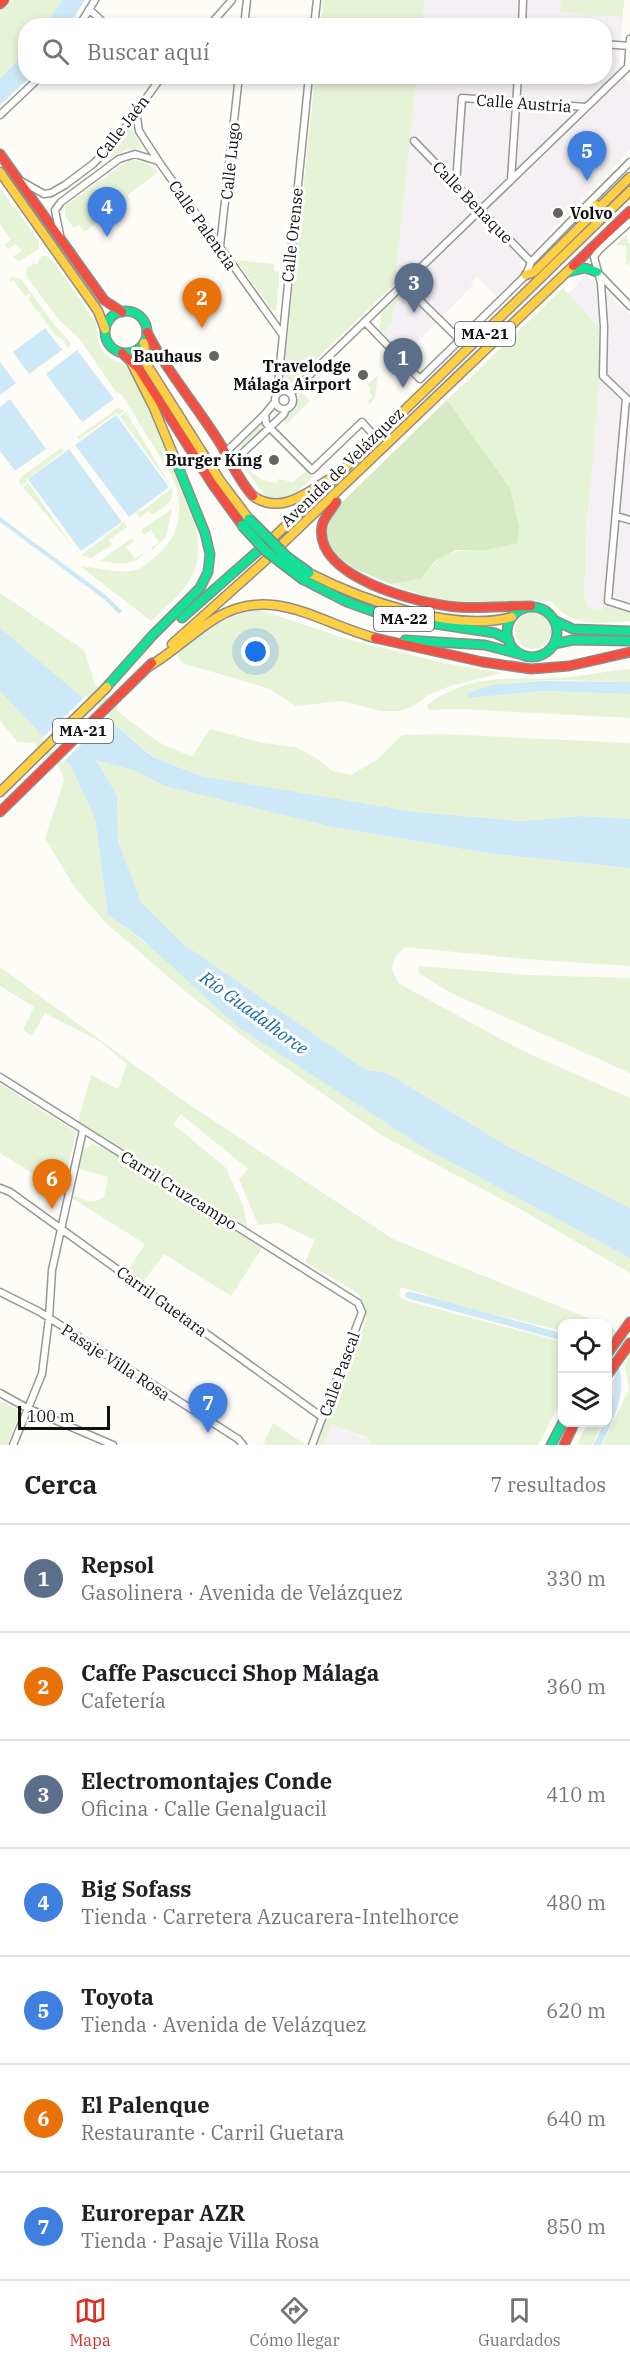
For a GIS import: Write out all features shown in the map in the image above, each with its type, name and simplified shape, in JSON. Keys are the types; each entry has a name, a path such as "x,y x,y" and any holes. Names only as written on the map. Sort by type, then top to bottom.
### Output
{"main road":[{"path":"0,4 4,0"},
{"path":"0,154 104,300 122,312"},
{"path":"0,172 98,312 109,344 139,369 213,485 270,548"},
{"path":"526,275 534,272 630,177"},
{"name":"Avenida de Velázquez","path":"167,651 270,548 338,474 630,191"},
{"path":"575,218 609,196"},
{"name":"Avenida de Velázquez","path":"0,792 155,638 270,548 380,452 630,211"},
{"path":"599,250 604,236"},
{"path":"565,273 585,268 597,272"},
{"path":"105,329 113,315 122,312 137,314 143,320 158,356 226,452 240,481 253,496 270,503 284,505 298,500 338,474"},
{"path":"460,340 464,341 489,329"},
{"path":"147,332 144,343 147,365 245,522"},
{"path":"126,356 144,343"},
{"path":"126,356 153,406 205,533 210,554 208,572 200,588 155,638"},
{"path":"380,452 372,466 328,510 323,518 320,527 322,545 333,561 382,588 429,603 464,608 531,606 545,610 556,621 573,629 630,631"},
{"name":"MA-22","path":"270,548 347,602 389,616 495,633 508,640 512,647 523,655"},
{"name":"MA-22","path":"307,576 352,595 405,611 482,622 494,622 512,617 531,606"},
{"path":"167,651 228,612 257,603 282,606 354,632 418,649 511,667 533,669 583,664 630,652"},
{"path":"508,640 507,628 512,617"},
{"path":"554,644 558,629 556,621"},
{"path":"354,632 405,640 485,645 532,657 541,655 554,644 573,640 630,641"},
{"name":"MA-21","path":"0,812 148,667 161,660 167,651"},
{"path":"612,1347 630,1322"},
{"path":"609,1373 630,1343"},
{"path":"551,1445 560,1427"},
{"path":"564,1445 573,1427"}],"street":[{"path":"84,18 95,0"},
{"path":"216,18 232,0"},
{"path":"245,18 247,0"},
{"path":"315,18 317,0"},
{"path":"523,18 524,0"},
{"path":"89,9 99,18"},
{"path":"291,393 586,107 629,69 630,39"},
{"path":"612,45 629,46"},
{"path":"0,114 32,84"},
{"name":"Calle Jaén","path":"18,179 44,194 65,185 93,164 114,142 157,84"},
{"name":"Calle Lugo","path":"220,246 238,84"},
{"name":"Calle Orense","path":"277,394 308,84"},
{"path":"511,180 518,84"},
{"name":"Calle Austria","path":"456,184 462,98 586,107"},
{"name":"Calle Palencia","path":"136,111 139,131 159,162 282,334"},
{"name":"Calle Benaque","path":"414,141 531,262"},
{"name":"Calle Jaén","path":"60,236 55,210 60,202 119,159 135,154 159,162"},
{"path":"365,321 420,379 526,275 531,262 630,162"},
{"path":"630,222 594,257 601,283 604,327 603,376 628,401 608,601 630,608"},
{"path":"597,272 630,306"},
{"path":"403,284 460,340"},
{"path":"226,452 265,414 275,402 277,394 285,390 291,393 294,398 293,404 231,465"},
{"path":"275,402 280,408 286,409"},
{"path":"265,414 266,423 270,428"},
{"name":"Avenida de Velázquez","path":"270,428 312,470 362,422 370,431"},
{"path":"616,516 630,520"},
{"name":"Carril Cruzcampo","path":"0,1077 358,1303"},
{"path":"13,1445 42,1374 52,1270 83,1130"},
{"name":"Carril Guetara","path":"0,1188 10,1192 322,1417"},
{"name":"Pasaje Villa Rosa","path":"0,1292 49,1318 238,1439 243,1445"},
{"name":"Calle Pascal","path":"312,1445 362,1312 358,1303"},
{"path":"0,1394 113,1445"}],"shaded area":[{"path":"425,0 624,0 619,64 630,84 630,150 519,264 524,270 496,296 477,277 471,283 473,285 404,356 382,333 392,323 394,304 405,293 401,278 396,271 416,84 612,84 612,18 423,18"},
{"path":"586,275 630,314 630,613 603,605 602,610 588,609 584,598 589,495 600,378 567,295"},
{"path":"325,1423 367,1438 372,1445 316,1445"}],"green space":[{"path":"13,0 62,0 50,18 18,18 18,60 0,79 0,11"},
{"path":"323,0 425,0 423,18 321,18"},
{"path":"561,0 624,0 623,17 560,12"},
{"path":"314,84 416,84 396,271 401,278 305,370 305,373 288,386 283,381"},
{"path":"131,127 142,149 126,150 105,162 104,160"},
{"path":"132,160 146,162 158,172 127,196 130,200 84,232 79,225 74,228 65,216 65,206"},
{"path":"0,188 39,241 39,249 19,261 13,257 22,251 16,244 8,249 4,245 11,240 0,223"},
{"path":"627,234 628,243 630,243 630,263 626,266 626,246 616,245"},
{"path":"42,256 47,256 54,262 96,323 101,349 109,357 126,366 140,388 195,524 198,556 195,568 183,589 151,621 80,566 123,571 136,570 146,565 170,541 175,531 179,511 177,489 173,478 122,395 116,392 79,338 58,319 27,277 26,269 39,262"},
{"path":"236,260 274,264 274,271 280,272 276,310 272,310"},
{"path":"13,277 21,279 55,326 71,343 68,349 65,341 56,336 40,315 41,312 39,313 28,299 31,296 30,293 25,296 13,280 11,282 9,279"},
{"path":"563,288 601,330 600,378 587,524 584,598 589,609 602,610 603,605 630,613 630,621 597,623 578,620 568,616 552,602 468,603 448,601 391,584 421,579 436,562 449,554 465,550 487,550 510,488 447,400"},
{"path":"403,291 405,293 394,304 392,323 382,333 379,331 382,311"},
{"path":"378,375 375,398 369,405 368,401 373,397 367,385"},
{"path":"300,391 310,401 286,424 282,420 295,407"},
{"path":"447,400 510,488 519,526 517,543 487,550 456,550 435,561 421,579 391,584 355,569 337,556 328,545 326,531 335,509"},
{"path":"118,408 125,411 119,415 116,413 79,440 77,437"},
{"path":"126,412 172,488 120,417"},
{"path":"263,421 266,427 242,449 239,445"},
{"path":"61,448 64,451 21,486 20,478"},
{"path":"249,458 250,462 246,464 247,468 251,467 248,470 263,480 275,483 279,479 293,482 307,470 313,477 292,494 281,498 266,497 242,464"},
{"path":"28,483 75,549 23,487"},
{"path":"172,488 171,498 167,504 152,515 148,511 140,518 136,513"},
{"path":"172,509 166,537 152,550 151,548 159,542 151,530 144,535 141,530"},
{"path":"124,522 127,527 109,540 112,545 91,558 81,555"},
{"path":"132,538 134,541 126,547 135,559 144,553 140,558 129,563 100,561"},
{"path":"0,593 84,650 95,683 121,714 158,742 192,757 210,729 263,743 296,747 333,771 351,775 378,759 402,735 441,734 630,743 630,819 583,816 521,821 416,812 201,776 154,757 0,629"},
{"path":"260,610 350,640 444,663 502,673 453,685 430,694 415,705 400,711 381,711 342,701 296,706 270,689 182,663 176,653 205,631 226,620 236,615"},
{"path":"533,613 546,618 551,631 546,644 533,649 520,644 515,631 520,618"},
{"path":"630,669 630,682 528,681 488,687 468,693 470,698 542,691 630,694 630,718 460,709 429,710 427,705 462,686 480,682 497,679 570,677"},
{"path":"0,691 71,766 95,819 108,915 428,1150 630,1258 630,1273 520,1209 381,1135 258,1048 186,992 106,923 75,888 45,838 64,781 60,768 34,743 17,742 0,720"},
{"path":"96,759 136,771 166,786 334,827 492,854 630,868 630,966 524,959 405,947 395,957 392,969 398,983 523,1051 630,1098 630,1208 509,1147 387,1073 366,1070 182,943 141,903 118,841 117,795"},
{"path":"418,966 527,975 630,978 630,1073 451,993 420,974"},
{"path":"0,967 181,1099 393,1239 590,1319 558,1319 558,1330 457,1305 401,1287 399,1297 408,1301 558,1341 558,1408 538,1445 372,1445 367,1437 331,1425 324,1445 317,1445 366,1321 366,1309 358,1293 305,1262 315,1240 279,1223 258,1225 239,1179 248,1169 181,1114 173,1124 226,1168 244,1208 247,1227 78,1121 91,1075 118,1089 127,1064 101,1042 45,1013 32,1036 23,1030 34,1007 0,986"},
{"path":"0,1084 76,1132 62,1192 0,1153"},
{"path":"92,1144 106,1149 262,1248 231,1296 164,1254 143,1282 128,1270 145,1244 72,1198 73,1195 92,1201 104,1197 108,1177 79,1169 83,1150"},
{"path":"612,1329 630,1338 630,1445 602,1445 629,1389 624,1363 628,1360 612,1350"},
{"path":"615,1377 612,1406 612,1388"},
{"path":"0,1401 16,1409 19,1416 7,1445 0,1445"},
{"path":"273,1423 306,1445 263,1445"},
{"path":"586,1427 601,1427 592,1445 577,1445"}],"water":[{"path":"62,0 85,0 73,18 50,18"},
{"path":"18,60 18,84 22,84 0,105 0,79"},
{"path":"45,328 62,350 29,374 13,352"},
{"path":"77,350 114,399 82,422 46,374"},
{"path":"0,362 16,383 0,395"},
{"path":"10,399 46,449 15,471 0,451 0,407"},
{"path":"116,415 169,487 129,517 75,445"},
{"path":"69,449 122,522 81,551 28,479"},
{"path":"0,517 107,596 122,611 119,614 105,600 0,522"},
{"name":"Río Guadalhorce","path":"0,628 153,757 201,776 416,812 521,821 583,816 630,819 630,868 492,854 333,827 165,786 136,771 96,760 117,795 118,841 141,902 182,943 366,1070 387,1073 509,1147 630,1208 630,1258 428,1150 238,1027 142,939 108,915 95,819 71,766 0,691"},
{"path":"540,681 630,682 630,694 542,691 469,698 468,693 492,685"}],"pier":[{"path":"86,696 110,716 63,762 41,739"}],"waterway":[{"path":"409,1295 558,1336"},
{"path":"597,1445 616,1400 618,1377 612,1362"}],"traffic: fast":[{"path":"568,272 585,268 597,272"},
{"path":"126,311 141,317 147,332 141,347 126,353 111,347 105,332 111,317 126,311"},
{"path":"460,340 464,341 481,333"},
{"path":"103,691 152,636 200,588 208,572 210,554 205,533 173,454"},
{"path":"249,519 288,558 309,573"},
{"path":"242,525 266,551 304,580"},
{"path":"182,618 258,551"},
{"path":"304,580 347,602 389,617 495,633 509,640"},
{"path":"527,607 537,607 550,614 557,627 557,632 557,637 550,650 537,657 527,657 518,653 511,646 507,637 507,627 511,618 518,611 527,607"},
{"path":"556,621 573,629 630,631"},
{"path":"405,640 485,645 523,655"},
{"path":"554,644 573,640 630,641"},
{"path":"551,1445 560,1427"}],"traffic: slow":[{"path":"0,172 98,311 105,329"},
{"path":"526,275 534,272 630,177"},
{"path":"273,538 630,191"},
{"path":"575,218 596,205"},
{"path":"281,545 573,266"},
{"path":"144,343 147,365 219,479 249,519"},
{"path":"130,360 173,454"},
{"path":"253,496 263,501 283,503 301,496 328,480"},
{"path":"172,644 267,559"},
{"path":"309,573 355,594 408,611 463,621 489,621 512,617"},
{"path":"148,667 216,618 237,608 257,605 276,605 296,610 375,638"},
{"path":"0,792 107,687"}],"traffic: jam":[{"path":"0,4 4,0"},
{"path":"0,154 104,300 122,312"},
{"path":"573,266 630,211"},
{"path":"147,332 253,496"},
{"path":"122,353 139,369 213,485 242,525"},
{"path":"336,502 322,526 324,544 334,560 351,573 395,594 440,605 475,608 531,606"},
{"path":"375,638 483,662 531,669 569,666 630,652"},
{"path":"0,812 152,663"},
{"path":"612,1347 630,1322"},
{"path":"609,1373 630,1343"},
{"path":"564,1445 573,1427"}],"place":[{"name":"Toyota","path":"587,181"},
{"name":"Volvo","path":"558,213"},
{"name":"Big Sofass","path":"107,237"},
{"name":"Electromontajes Conde","path":"414,313"},
{"name":"Caffe Pascucci Shop Málaga","path":"202,328"},
{"name":"Bauhaus","path":"214,356"},
{"name":"Travelodge Málaga Airport","path":"363,375"},
{"name":"Repsol","path":"403,388"},
{"name":"Burger King","path":"274,460"},
{"name":"El Palenque","path":"52,1209"},
{"name":"Eurorepar AZR","path":"208,1433"}]}
